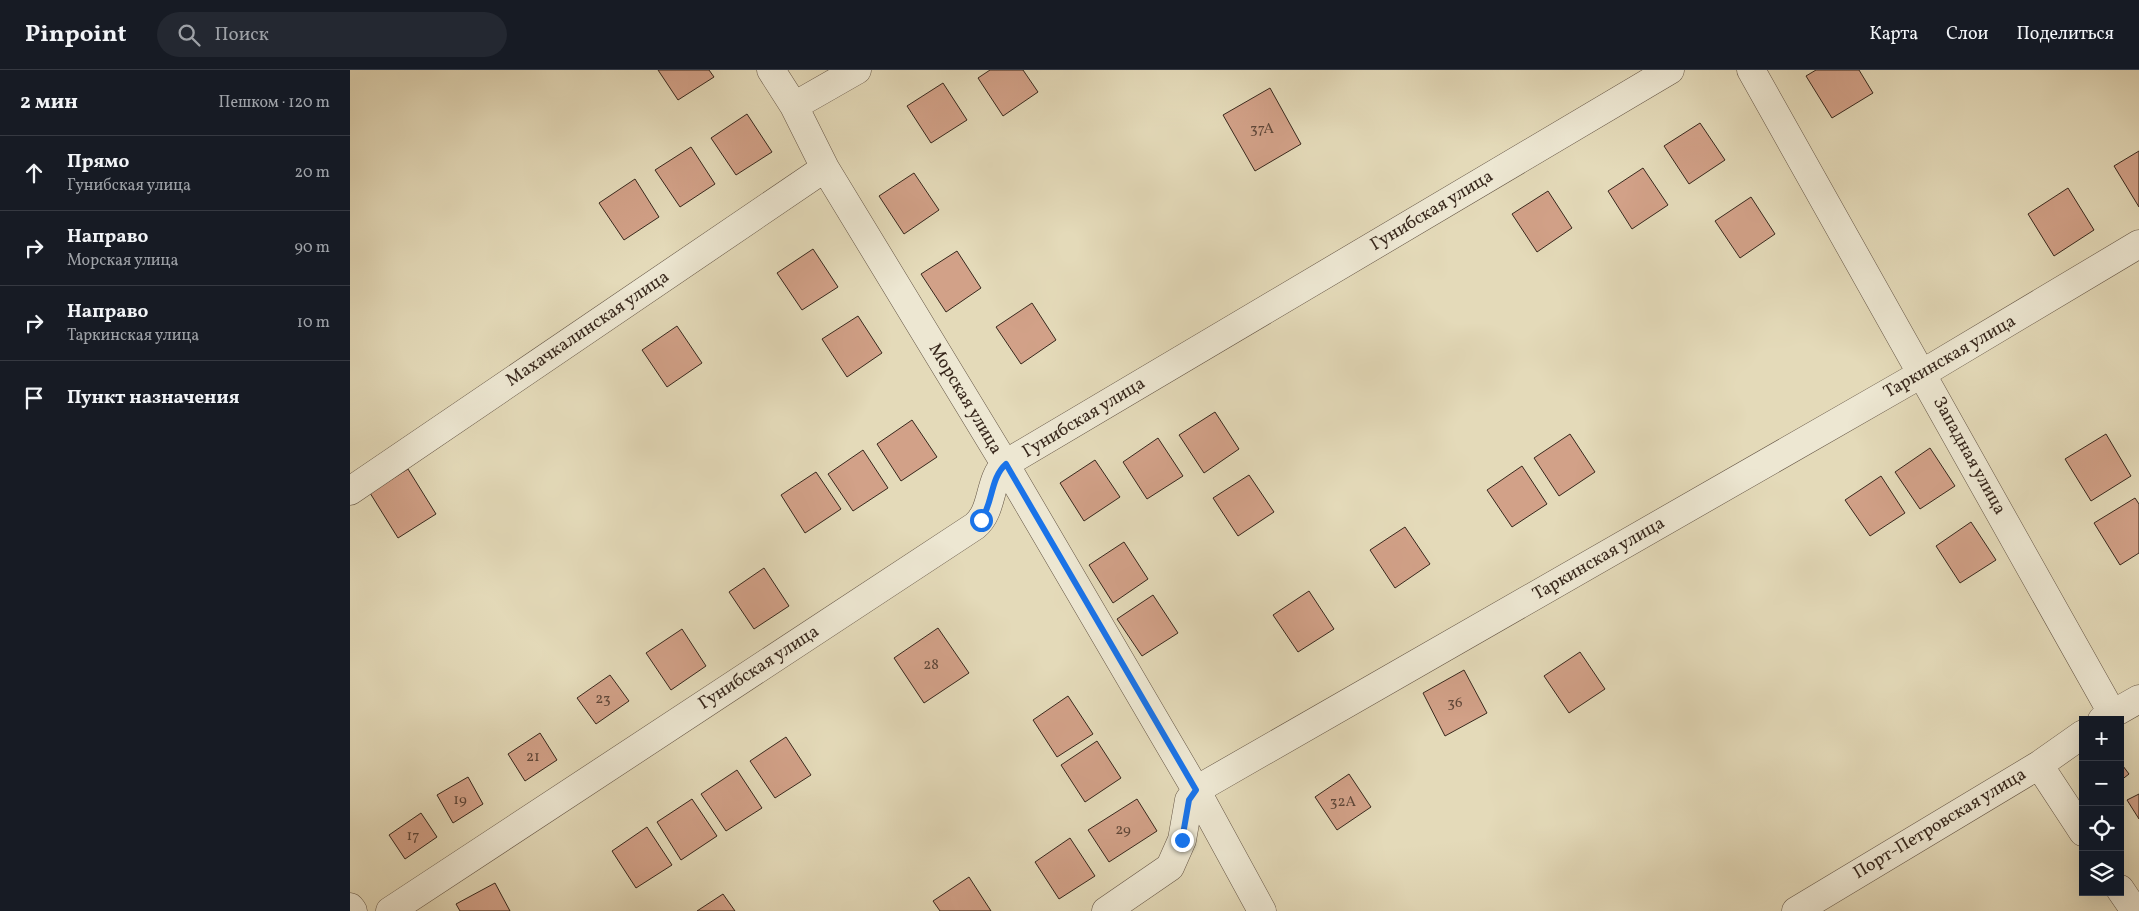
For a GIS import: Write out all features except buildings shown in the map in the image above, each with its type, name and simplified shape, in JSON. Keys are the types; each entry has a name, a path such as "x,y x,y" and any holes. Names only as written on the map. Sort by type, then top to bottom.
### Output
{"street":[{"name":"Морская улица","path":"771,70 794,106 825,168 1006,464 1196,790 1262,911"},
{"path":"794,106 857,70"},
{"name":"Гунибская улица","path":"390,911 974,526 986,513 998,475 1006,464 1670,70"},
{"name":"Западная улица","path":"1751,70 1923,373 2108,716"},
{"name":"Махачкалинская улица","path":"350,491 825,168"},
{"name":"Таркинская улица","path":"1196,790 1923,373 2139,244"},
{"path":"2108,716 2139,699"},
{"name":"Порт-Петровская улица","path":"1796,911 2039,766 2079,737"},
{"path":"2039,766 2079,826"},
{"path":"1106,911 1170,867 1182,840 1189,800 1196,790"},
{"path":"2124,895 2135,911"},
{"path":"350,907 353,911"}],"route":[{"path":"981,520 986,513 1000,469 1006,464 1196,790 1189,800 1182,840"}]}
